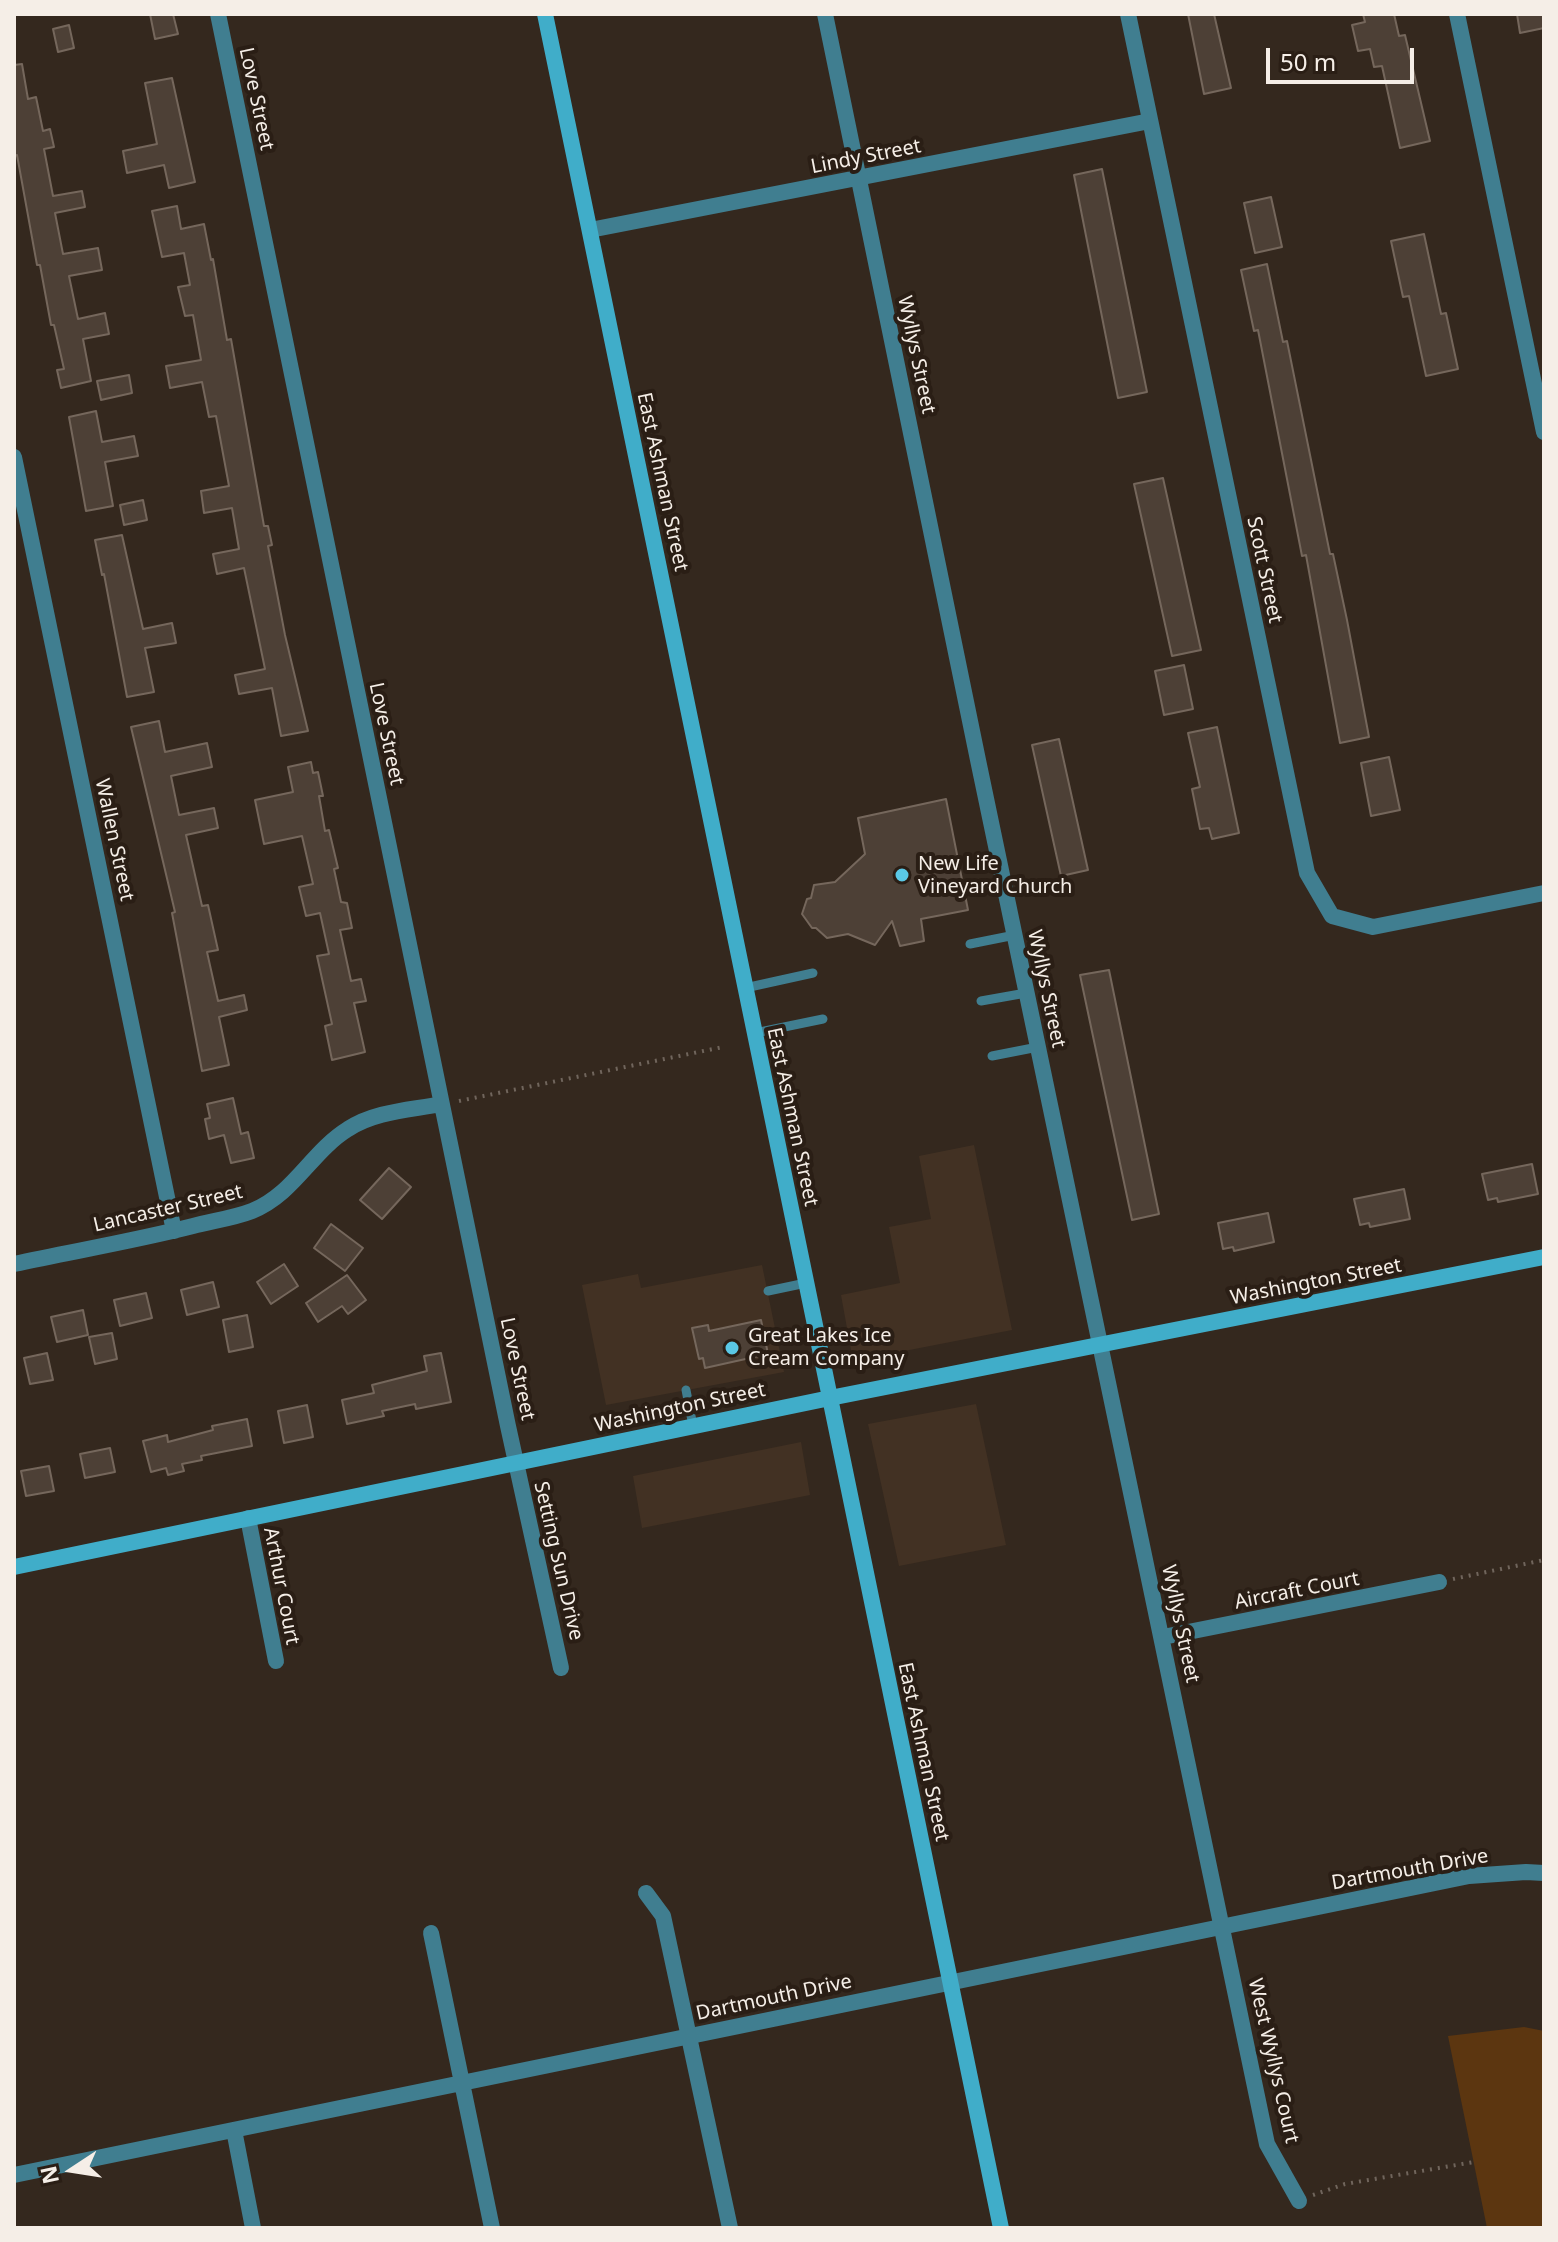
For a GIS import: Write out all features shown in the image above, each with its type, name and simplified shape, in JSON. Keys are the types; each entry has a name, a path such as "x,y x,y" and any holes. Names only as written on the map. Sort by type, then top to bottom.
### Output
{"street":[{"name":"Love Street","path":"218,14 516,1462"},
{"name":"East Ashman Street","path":"545,14 1001,2228"},
{"name":"Wyllys Street","path":"825,14 1222,1925"},
{"name":"Scott Street","path":"1128,14 1307,873 1332,916 1373,927 1544,893"},
{"path":"1457,14 1544,432"},
{"name":"Lindy Street","path":"590,230 1150,121"},
{"name":"Wallen Street","path":"14,457 174,1231"},
{"name":"Lancaster Street","path":"14,1264 250,1212 290,1188 332,1141 368,1118 441,1104"},
{"name":"Washington Street","path":"14,1567 830,1398 1544,1257"},
{"name":"Setting Sun Drive","path":"516,1462 561,1668"},
{"name":"Arthur Court","path":"248,1518 276,1661"},
{"name":"Aircraft Court","path":"1163,1637 1439,1582"},
{"name":"Dartmouth Drive","path":"14,2175 1469,1876 1544,1873"},
{"path":"646,1893 663,1916 730,2228"},
{"name":"West Wyllys Court","path":"1222,1925 1267,2144 1299,2201"},
{"path":"431,1933 492,2228"},
{"path":"234,2130 253,2228"}],"lane":[{"path":"970,944 1015,935"},
{"path":"745,988 813,973"},
{"path":"981,1001 1026,993"},
{"path":"755,1033 823,1019"},
{"path":"992,1056 1038,1047"},
{"path":"768,1291 806,1283"},
{"path":"686,1390 693,1426"}],"path":[{"path":"441,1104 723,1047"},
{"path":"1439,1582 1544,1560"},
{"path":"1299,2201 1345,2184 1474,2162"}],"shaded area":[{"path":"974,1145 1012,1330 853,1361 841,1295 900,1283 889,1227 931,1219 919,1156"},
{"path":"762,1265 784,1372 606,1405 582,1285 638,1274 641,1288"},
{"path":"976,1404 1006,1545 899,1566 868,1424"},
{"path":"801,1442 810,1495 642,1528 633,1476"},
{"path":"1524,2027 1544,2031 1544,2228 1487,2228 1448,2036"}],"building":[{"path":"150,14 173,14 178,34 155,39"},
{"path":"1188,14 1214,14 1231,88 1204,94"},
{"path":"1363,14 1394,14 1399,36 1405,35 1430,141 1400,148 1382,66 1374,67 1370,49 1358,51 1352,25 1365,22"},
{"path":"1517,14 1544,14 1544,28 1520,33"},
{"path":"69,25 74,48 58,52 53,29"},
{"path":"22,64 28,99 36,97 43,131 50,129 54,147 44,149 53,196 82,191 85,207 55,213 63,254 98,248 102,270 69,276 78,319 105,313 109,334 83,339 91,381 61,388 57,370 64,369 54,325 51,325 40,265 37,265 17,155 14,156 14,65"},
{"path":"172,78 195,182 169,188 164,165 127,173 123,151 157,144 145,83"},
{"path":"1102,169 1147,392 1118,398 1074,175"},
{"path":"1271,197 1282,247 1255,253 1244,203"},
{"path":"177,206 181,229 204,224 213,259 227,340 231,339 264,526 268,526 272,545 268,546 285,635 308,731 281,736 272,688 239,694 235,675 265,669 244,568 217,574 213,554 239,549 232,508 204,513 201,491 229,486 216,416 209,417 202,382 170,388 166,366 201,360 193,315 185,316 178,287 190,285 184,253 162,257 152,211"},
{"path":"1424,234 1441,314 1446,313 1458,369 1426,376 1409,296 1403,297 1391,241"},
{"path":"1267,264 1283,342 1287,341 1330,554 1333,554 1369,737 1340,743 1306,555 1302,556 1258,330 1254,331 1241,270"},
{"path":"129,375 132,393 101,400 97,381"},
{"path":"96,411 102,442 134,436 138,456 105,462 113,506 86,511 69,417"},
{"path":"1163,478 1201,650 1172,656 1134,484"},
{"path":"143,500 147,520 124,525 120,505"},
{"path":"122,535 143,629 172,623 176,643 145,648 154,692 127,697 95,540"},
{"path":"1184,665 1193,709 1164,715 1155,671"},
{"path":"159,721 165,752 207,743 212,767 171,776 179,815 214,808 218,828 186,835 202,906 208,905 218,950 207,952 218,1001 244,995 247,1010 219,1017 229,1065 202,1071 172,913 175,912 131,727"},
{"path":"1217,727 1239,833 1212,839 1209,828 1200,829 1192,789 1200,787 1188,733"},
{"path":"1059,739 1088,870 1061,876 1032,745"},
{"path":"1389,757 1400,810 1371,816 1361,763"},
{"path":"311,762 313,773 318,772 325,831 329,830 338,868 334,869 341,902 347,903 352,928 340,930 351,981 361,979 366,1001 354,1003 365,1052 332,1060 325,1026 332,1024 317,956 329,954 320,913 306,916 299,887 313,884 302,836 264,844 255,800 293,792 288,767"},
{"name":"New Life Vineyard Church","path":"946,799 968,910 921,919 924,941 900,946 892,921 875,945 848,934 827,938 812,928 802,914 814,885 835,882 865,854 858,818"},
{"path":"1109,970 1159,1214 1132,1220 1080,975"},
{"path":"233,1098 241,1134 248,1132 254,1158 231,1163 224,1135 209,1139 205,1119 210,1118 207,1104"},
{"path":"1532,1164 1538,1194 1498,1202 1497,1198 1488,1200 1482,1174"},
{"path":"389,1168 411,1187 382,1219 360,1200"},
{"path":"1404,1189 1410,1219 1370,1227 1369,1223 1360,1225 1354,1199"},
{"path":"1268,1213 1274,1242 1234,1251 1233,1247 1223,1249 1218,1223"},
{"path":"331,1224 363,1248 345,1271 314,1248"},
{"path":"284,1264 298,1286 271,1304 257,1282"},
{"path":"347,1275 366,1300 348,1314 342,1306 318,1322 306,1303"},
{"path":"213,1282 219,1307 187,1315 181,1290"},
{"path":"146,1293 152,1318 120,1326 114,1300"},
{"path":"83,1310 88,1335 57,1342 51,1317"},
{"path":"247,1315 253,1347 229,1352 223,1320"},
{"name":"Great Lakes Ice Cream Company","path":"761,1320 768,1354 705,1368 703,1358 699,1359 692,1328 708,1325 709,1331"},
{"path":"112,1333 117,1359 95,1364 89,1337"},
{"path":"47,1353 53,1380 30,1384 24,1358"},
{"path":"441,1353 451,1402 416,1409 415,1404 382,1411 384,1416 347,1424 342,1400 374,1393 372,1385 427,1371 424,1356"},
{"path":"307,1405 313,1437 284,1443 278,1411"},
{"path":"247,1419 252,1446 201,1456 202,1460 182,1464 184,1471 168,1475 166,1468 151,1472 143,1441 167,1435 168,1442 213,1430 212,1426"},
{"path":"110,1448 115,1472 85,1478 80,1454"},
{"path":"49,1466 54,1491 26,1496 21,1471"}],"place":[{"name":"New Life Vineyard Church","path":"902,875"},
{"name":"Great Lakes Ice Cream Company","path":"732,1348"}]}
